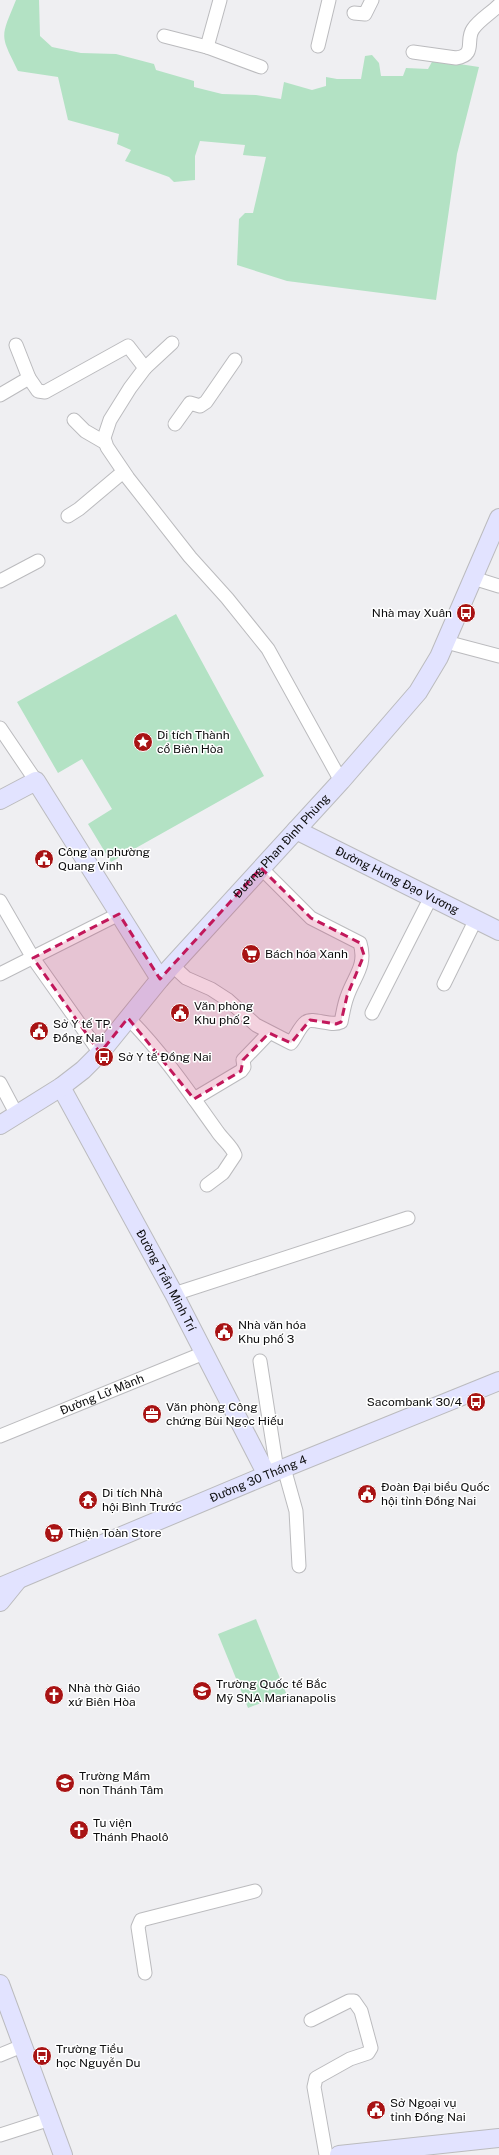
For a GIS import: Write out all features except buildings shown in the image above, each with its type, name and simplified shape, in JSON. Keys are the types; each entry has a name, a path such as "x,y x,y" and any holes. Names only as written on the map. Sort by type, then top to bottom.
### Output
{"main road":[{"name":"Đường Phan Đình Phùng","path":"0,1125 61,1087 83,1070 100,1053 160,979 341,781 418,692 439,658 499,518"},
{"path":"0,800 36,781 160,979"},
{"name":"Đường Hưng Đạo Vương","path":"296,830 499,931"},
{"name":"Đường Trần Minh Trí","path":"61,1087 174,1294 204,1353 276,1471"},
{"name":"Đường 30 Tháng 4","path":"0,1587 276,1471 499,1381"},
{"name":"Đường 30 Tháng 4","path":"0,1602 19,1579"},
{"path":"0,1984 63,2155"},
{"path":"339,2155 450,2149 499,2138"}],"street":[{"path":"207,47 220,0"},
{"path":"318,46 329,0"},
{"path":"354,13 365,14 372,0"},
{"path":"413,52 456,58 464,57 469,51 474,28 499,5"},
{"path":"164,36 207,47 261,67"},
{"path":"104,442 110,420 130,388 145,368 172,343"},
{"path":"16,345 29,378 38,391 45,392 128,346 145,368"},
{"path":"175,424 190,403 200,406 206,402 235,360"},
{"path":"0,395 29,378"},
{"path":"74,420 85,431 104,442 123,472 190,557 232,604 268,649 341,781"},
{"path":"68,516 79,509 123,472"},
{"path":"0,581 38,561"},
{"path":"473,578 499,586"},
{"path":"446,642 499,656"},
{"path":"0,728 36,781"},
{"path":"172,966 186,978 217,993 256,1025 291,1043 306,1022 310,1020 336,1024 341,1022 347,996 357,976 364,955 360,943 310,918 262,868"},
{"path":"372,1013 431,897"},
{"path":"0,900 33,958 100,1053"},
{"path":"0,974 119,914"},
{"path":"444,984 476,919"},
{"path":"128,1018 172,1067 235,1155 223,1173 207,1185"},
{"path":"194,1099 241,1071 244,1067 243,1060 269,1033"},
{"path":"0,1083 17,1115"},
{"path":"174,1294 408,1218"},
{"name":"Đường Lữ Mành","path":"0,1436 204,1353"},
{"path":"260,1361 276,1471 296,1511 299,1566"},
{"path":"145,1973 138,1927 141,1920 256,1891"},
{"path":"311,2020 349,2001 354,2001 361,2011 371,2048 368,2053 350,2059 316,2078 314,2087 326,2155"},
{"path":"0,2054 22,2046"},
{"path":"0,2136 50,2119"}],"highlighted area":[{"path":"261,868 311,918 360,943 364,955 347,996 341,1022 336,1024 310,1020 291,1043 269,1033 243,1060 241,1071 194,1099 128,1018 100,1053 33,958 119,914 160,979"}],"green space":[{"path":"16,0 39,0 40,36 52,47 81,53 116,54 154,64 156,70 194,81 194,87 222,94 256,95 281,99 284,82 312,90 326,86 326,77 337,79 361,79 365,56 372,55 379,63 381,76 403,76 406,68 428,69 433,60 479,67 457,154 436,300 287,281 237,265 239,219 245,213 253,213 266,157 243,155 245,145 200,141 195,156 195,180 174,182 169,177 125,161 131,150 117,144 119,134 68,120 58,77 18,71 5,43 4,36 7,22"},
{"name":"Di tích Thành cổ Biên Hòa","path":"176,614 264,776 111,862 88,824 112,809 82,759 58,773 17,702"},
{"path":"256,1619 286,1693 248,1708 218,1634"}],"place":[{"name":"Nhà may Xuân","path":"466,613"},
{"name":"Di tích Thành cổ Biên Hòa","path":"143,742"},
{"name":"Công an phường Quang Vinh","path":"44,859"},
{"name":"Bách hóa Xanh","path":"251,954"},
{"name":"Văn phòng Khu phố 2","path":"180,1013"},
{"name":"Sở Y tế TP. Đồng Nai","path":"39,1031"},
{"name":"Sở Y tế Đồng Nai","path":"104,1057"},
{"name":"Nhà văn hóa Khu phố 3","path":"224,1332"},
{"name":"Sacombank 30/4","path":"476,1402"},
{"name":"Văn phòng Công chứng Bùi Ngọc Hiếu","path":"152,1414"},
{"name":"Đoàn Đại biểu Quốc hội tỉnh Đồng Nai","path":"367,1494"},
{"name":"Di tích Nhà hội Bình Trước","path":"88,1500"},
{"name":"Thiện Toàn Store","path":"54,1533"},
{"name":"Trường Quốc tế Bắc Mỹ SNA Marianapolis","path":"202,1691"},
{"name":"Nhà thờ Giáo xứ Biên Hòa","path":"54,1695"},
{"name":"Trường Mầm non Thánh Tâm","path":"65,1783"},
{"name":"Tu viện Thánh Phaolô","path":"79,1830"},
{"name":"Trường Tiểu học Nguyễn Du","path":"42,2056"},
{"name":"Sở Ngoại vụ tỉnh Đồng Nai","path":"376,2110"}]}
